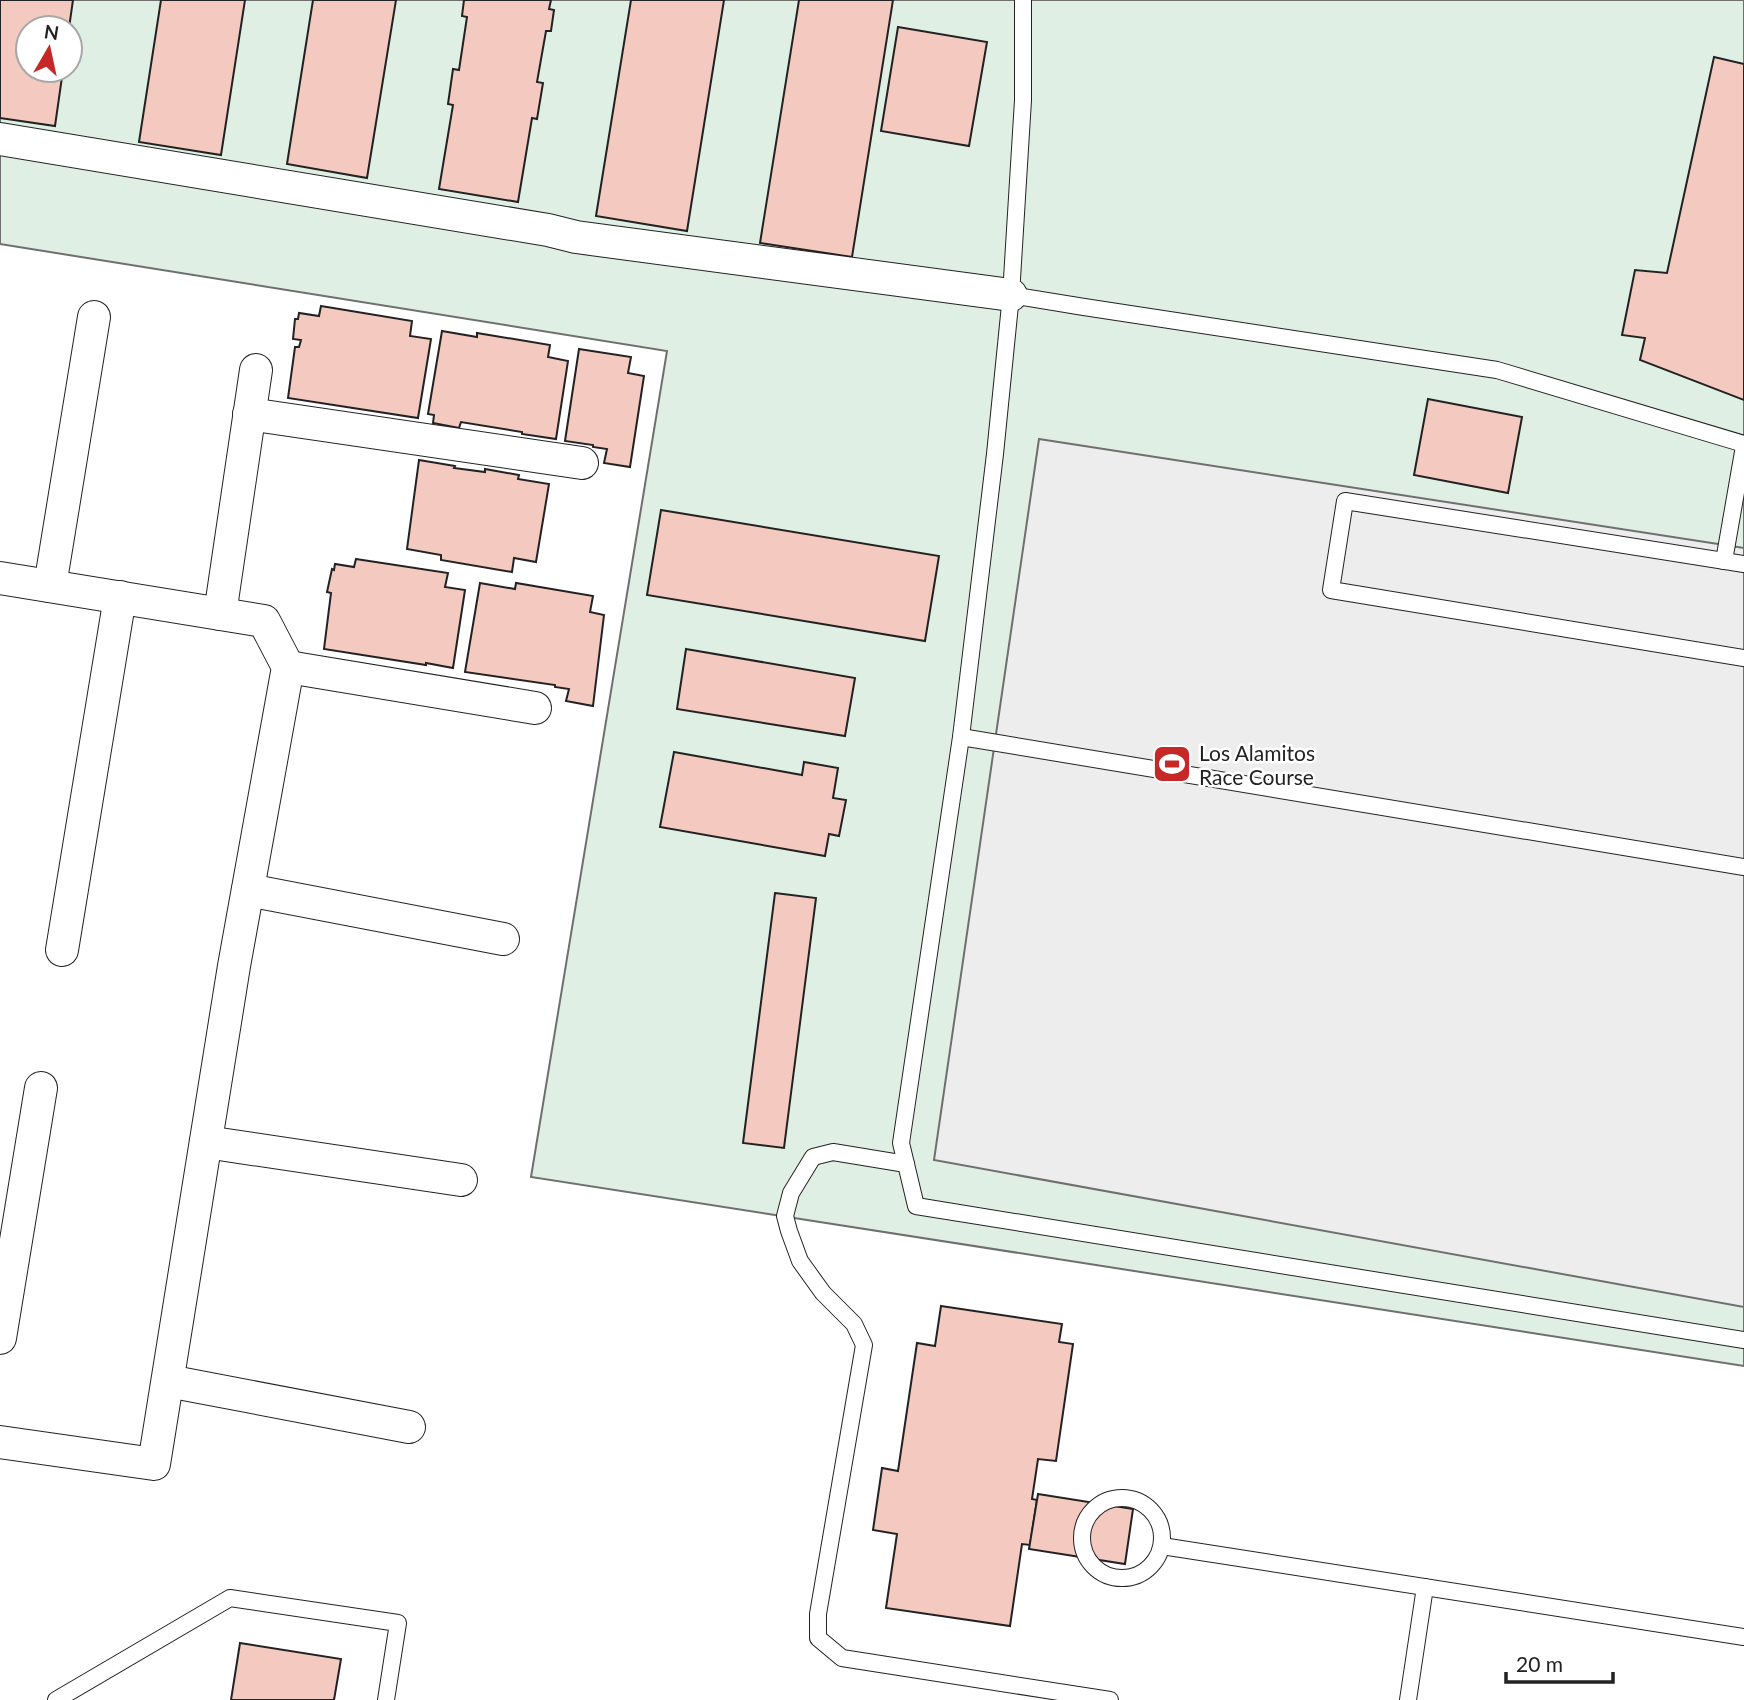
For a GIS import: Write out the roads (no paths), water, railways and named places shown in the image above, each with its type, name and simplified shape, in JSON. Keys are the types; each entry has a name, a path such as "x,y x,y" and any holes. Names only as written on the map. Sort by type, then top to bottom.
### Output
{"street":[{"path":"0,139 548,230 576,237 1011,295"},
{"path":"50,586 94,317"},
{"path":"220,614 256,370"},
{"path":"249,414 582,463"},
{"path":"0,578 264,621 288,667 248,890 154,1464 0,1442"},
{"path":"62,950 120,597"},
{"path":"288,667 536,708"},
{"path":"248,890 503,939"},
{"path":"0,1338 41,1088"},
{"path":"206,1142 461,1180"},
{"path":"168,1381 409,1427"}],"lane":[{"path":"1023,0 1023,100 1011,295 993,468 961,737 901,1143 916,1206 1744,1340"},
{"path":"1011,295 1497,370 1744,445 1724,561"},
{"path":"1744,564 1345,501 1331,590 1744,658"},
{"path":"961,737 1744,867"},
{"path":"906,1164 833,1152 813,1157 791,1193 785,1216 800,1261 823,1293 854,1324 864,1345 818,1614 818,1638 842,1658 1110,1700"},
{"path":"1115,1498 1131,1498 1145,1504 1156,1515 1163,1530 1163,1546 1157,1560 1145,1572 1130,1578 1115,1578 1100,1571 1088,1560 1082,1546 1082,1530 1089,1515 1100,1504 1115,1498"},
{"path":"1163,1546 1744,1637"},
{"path":"1408,1700 1425,1587"},
{"path":"56,1700 229,1598 398,1623 386,1700"}],"place":[{"name":"Los Alamitos Race Course","path":"1172,764"}]}
